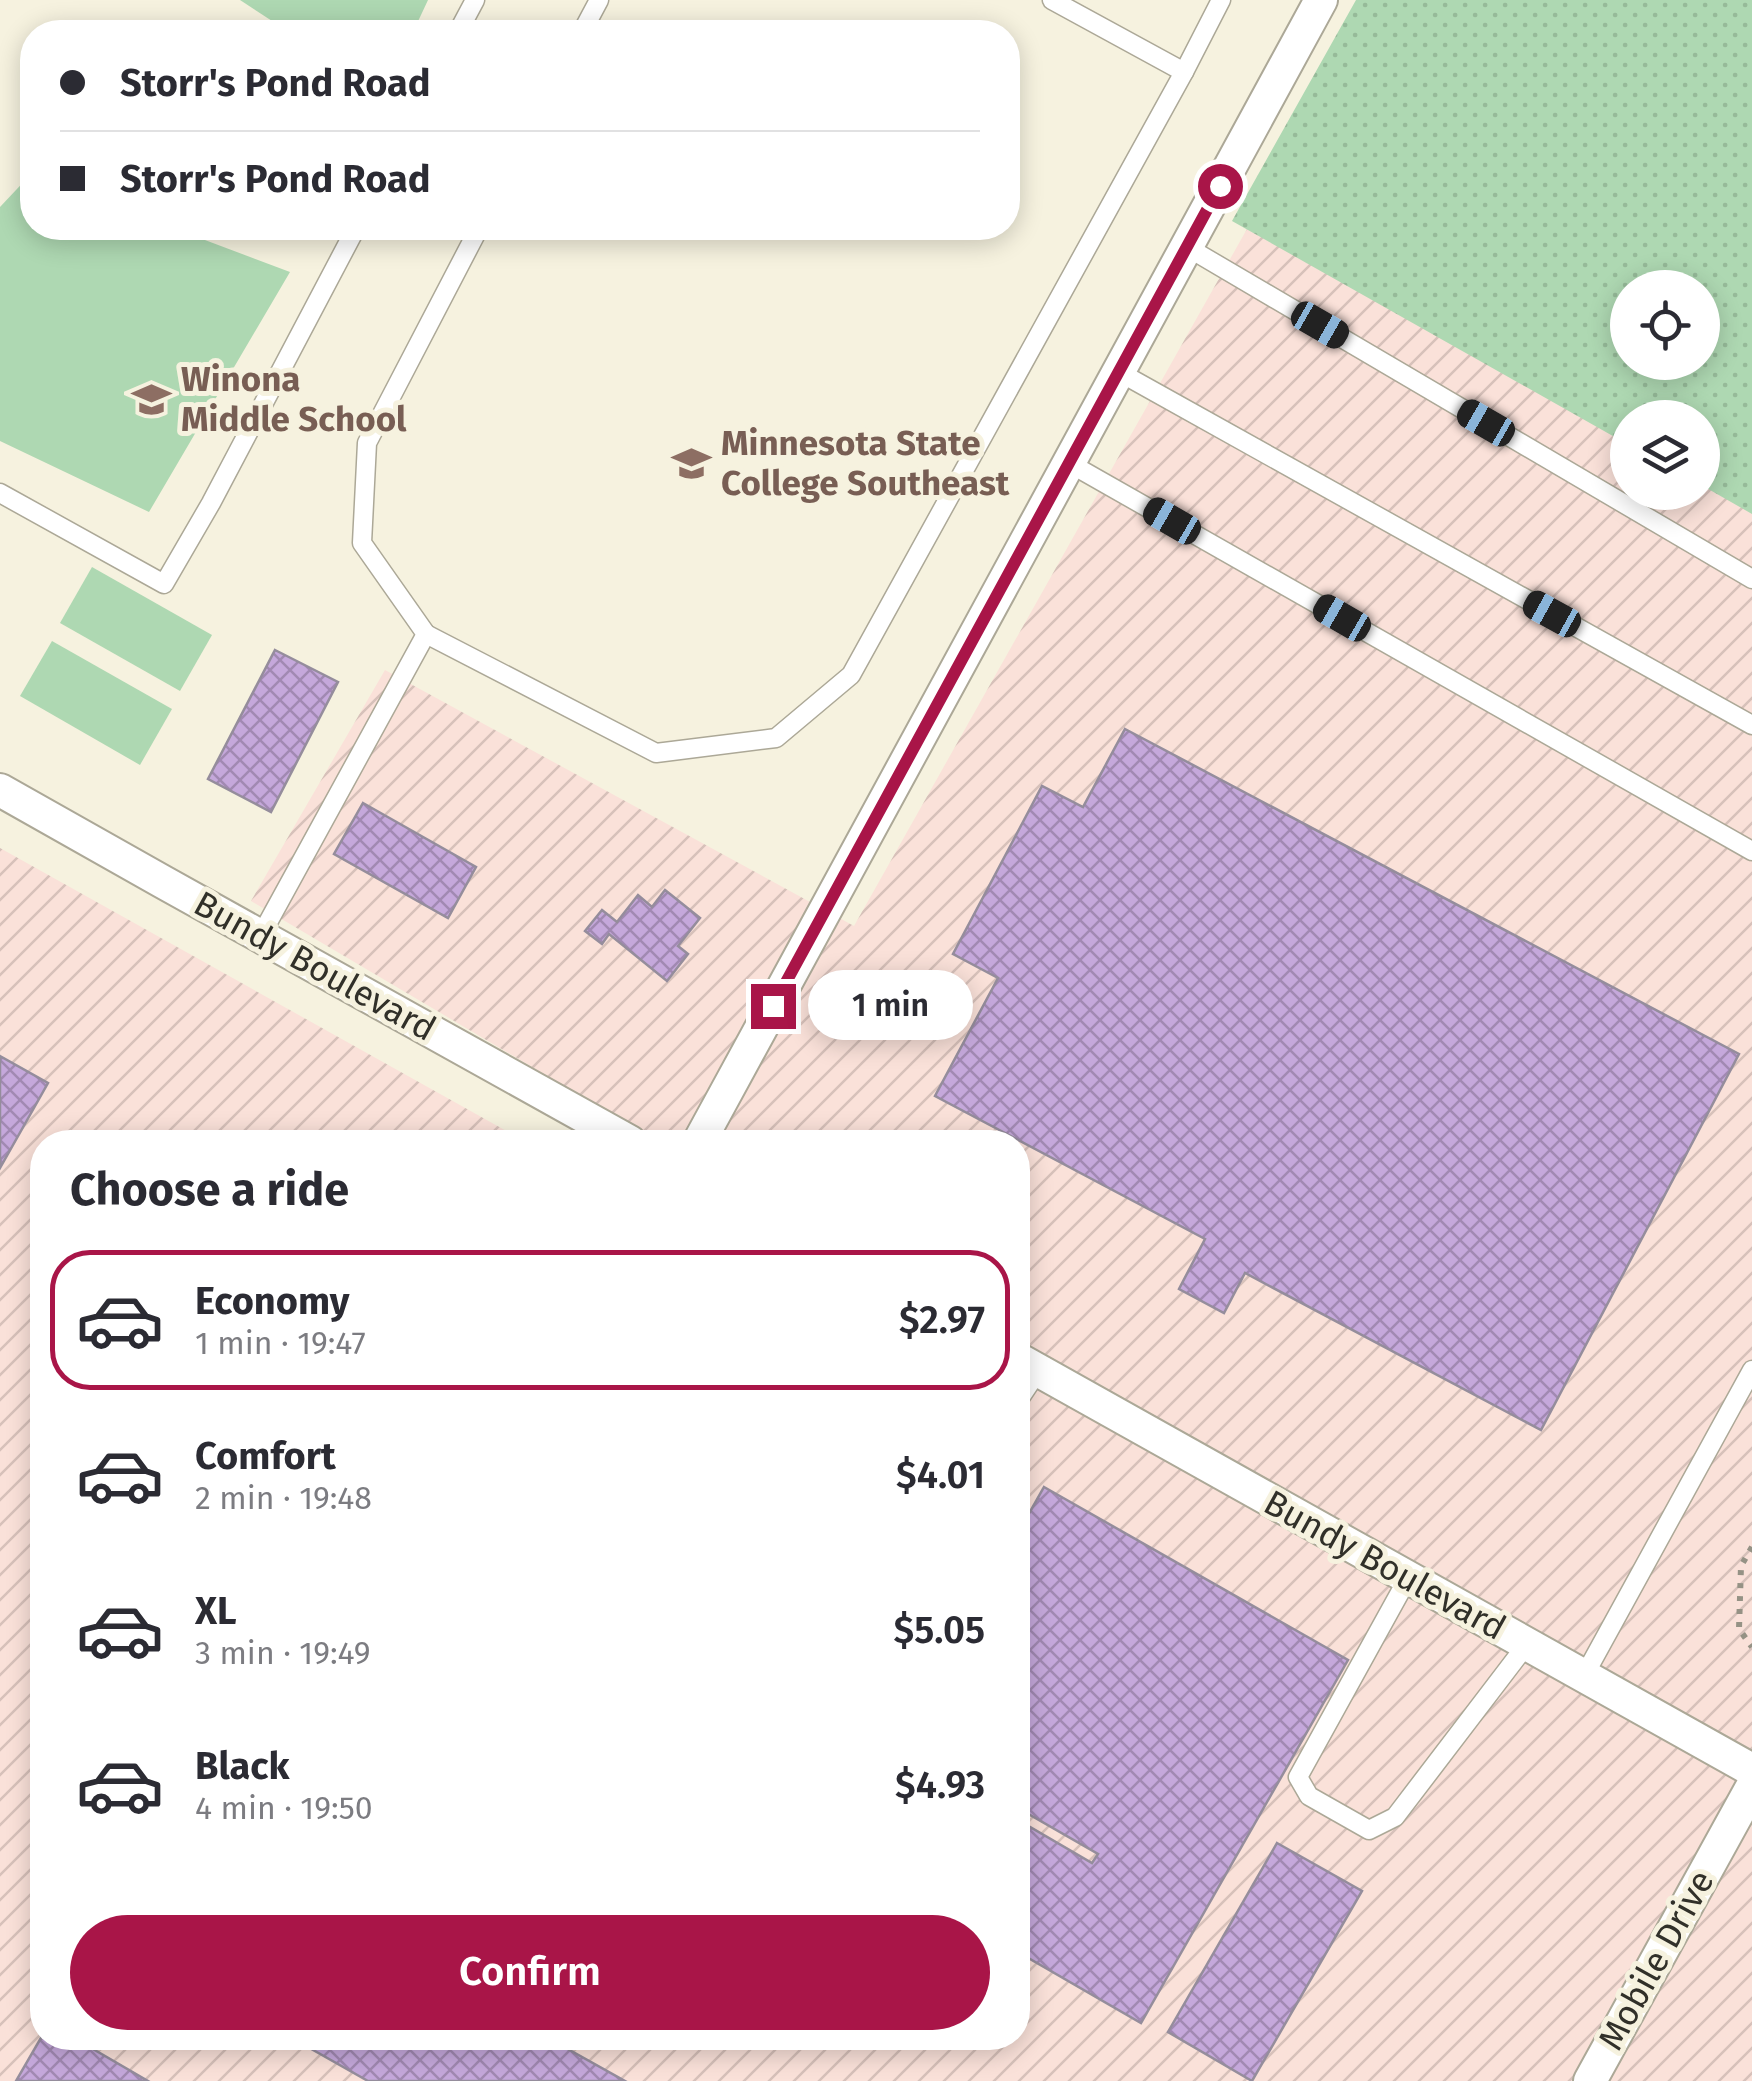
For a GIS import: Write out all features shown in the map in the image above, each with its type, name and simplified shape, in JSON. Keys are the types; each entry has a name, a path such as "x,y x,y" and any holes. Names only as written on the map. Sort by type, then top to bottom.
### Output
{"street":[{"path":"706,1130 1321,0"},
{"name":"Bundy Boulevard","path":"0,790 609,1130"},
{"name":"Bundy Boulevard","path":"1030,1366 1752,1770"},
{"name":"Mobile Drive","path":"1590,2081 1752,1787"}],"lane":[{"path":"1052,0 1184,72"},
{"path":"474,240 367,443 362,544 426,634 656,753 776,738 851,675 1220,0"},
{"path":"0,493 164,584 350,240"},
{"path":"1187,247 1752,579"},
{"path":"1119,372 1752,725"},
{"path":"1070,462 1752,851"},
{"path":"260,938 426,634"},
{"path":"1584,1676 1752,1370"},
{"path":"1408,1578 1298,1777 1308,1796 1368,1830 1395,1816 1527,1644"}],"path":[{"path":"1752,1547 1741,1566 1739,1629 1752,1647"}],"shaded area":[{"path":"1256,213 1610,408 1610,510 1720,510 1720,459 1752,476 1752,2081 0,2081 0,848 505,1130 30,1130 30,2050 1030,2050 1030,1130 639,1130 251,901 385,670 854,926"}],"green space":[{"path":"240,0 428,0 419,20 271,20"},
{"path":"1356,0 1752,0 1752,514 1720,496 1720,400 1610,400 1610,434 1232,221"},
{"path":"20,186 20,240 205,240 290,272 149,512 0,441 0,207"},
{"path":"92,567 212,635 180,691 60,623"},
{"path":"52,641 172,709 140,765 20,696"}],"building":[{"path":"275,650 338,682 271,812 208,779"},
{"path":"1125,729 1739,1054 1541,1430 1245,1273 1224,1313 1179,1289 1205,1239 1030,1146 1030,1130 999,1130 935,1096 998,978 953,954 1042,786 1083,807"},
{"path":"363,803 476,867 448,918 334,854"},
{"path":"665,890 700,918 678,946 688,954 667,981 609,934 602,944 585,931 602,910 617,922 638,895 652,907"},
{"path":"0,1056 48,1083 0,1168"},
{"path":"1044,1487 1348,1660 1141,2023 1030,1959 1030,1827 1092,1863 1098,1854 1030,1815 1030,1512"},
{"path":"1277,1843 1362,1891 1252,2081 1168,2032"},
{"path":"34,2050 95,2050 148,2081 16,2081"},
{"path":"313,2050 569,2050 625,2081 368,2081"}],"place":[{"name":"Winona Middle School","path":"151,399"},
{"name":"Minnesota State College Southeast","path":"691,463"}],"route":[{"path":"773,1006 1220,186"}]}
